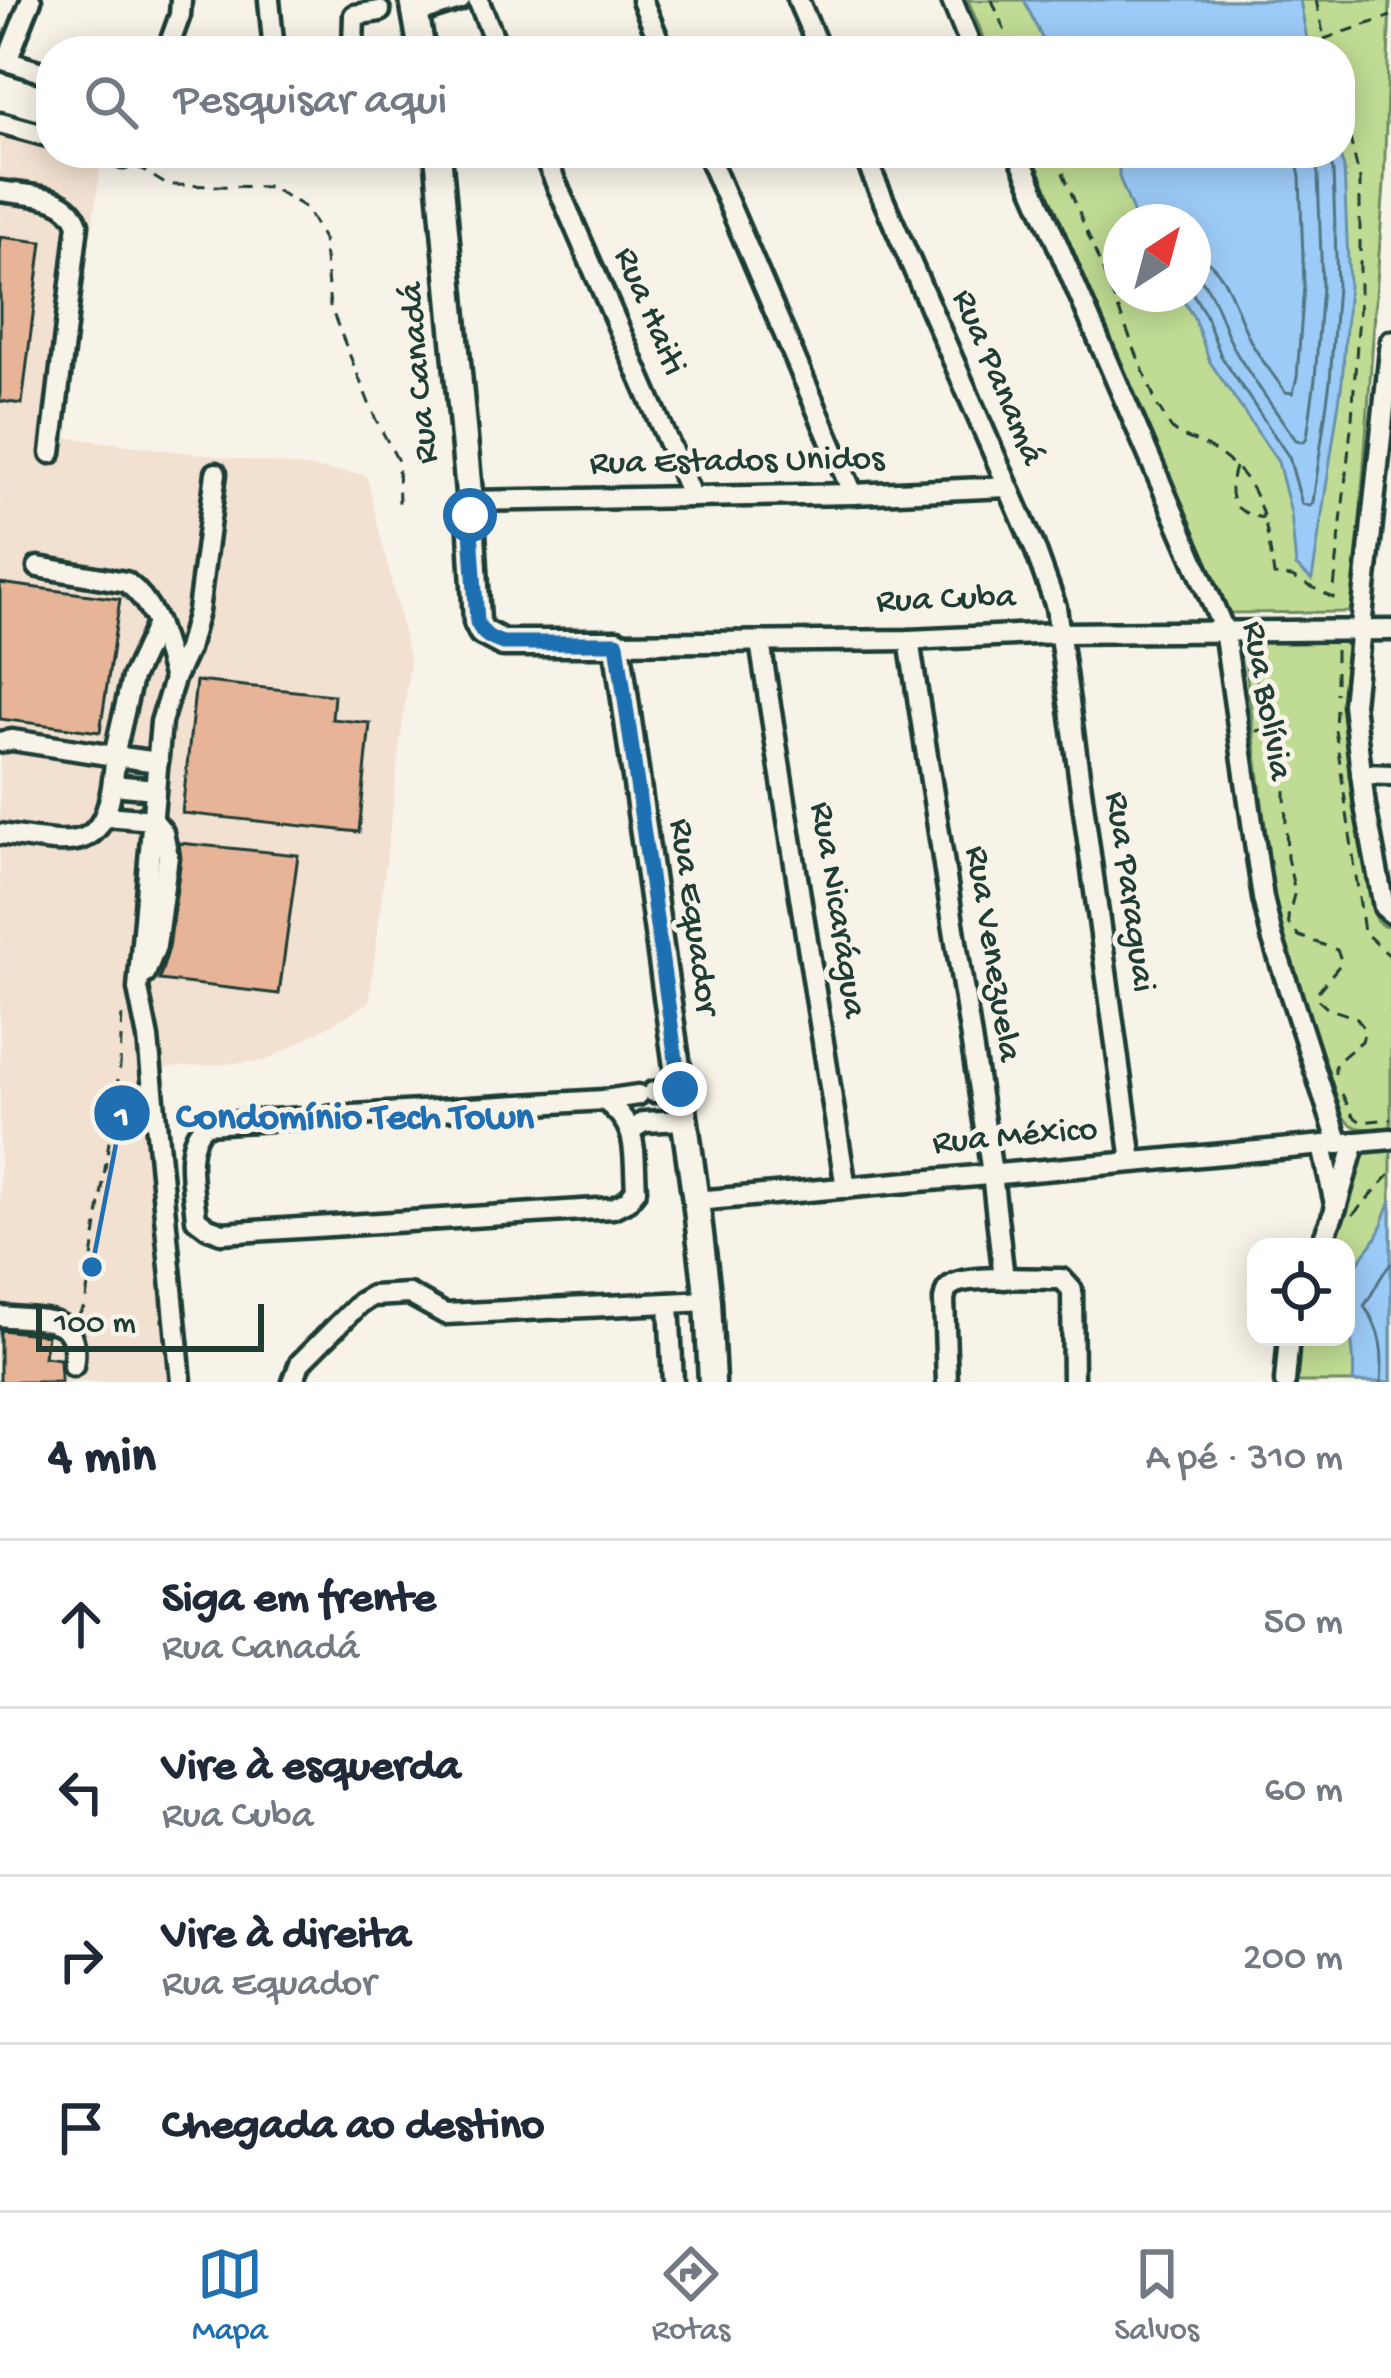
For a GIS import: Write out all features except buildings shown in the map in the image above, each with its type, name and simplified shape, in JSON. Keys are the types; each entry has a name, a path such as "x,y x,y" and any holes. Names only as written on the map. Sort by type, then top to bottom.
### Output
{"main road":[{"name":"Rua Canadá","path":"439,168 477,622 482,632 503,643"},
{"name":"Rua Cuba","path":"503,643 617,643"},
{"name":"Rua Equador","path":"617,643 696,1201 712,1382"}],"street":[{"path":"31,0 4,60 36,70"},
{"path":"172,36 182,0"},
{"path":"269,0 273,36"},
{"path":"414,7 460,0"},
{"path":"478,0 494,36"},
{"path":"642,0 657,36"},
{"path":"798,0 814,36"},
{"path":"952,0 967,36"},
{"path":"353,36 354,15 380,11"},
{"path":"0,124 36,133"},
{"name":"Rua Haiti","path":"550,168 692,497"},
{"path":"713,168 853,494"},
{"name":"Rua Panamá","path":"869,168 1034,546 1056,607 1058,633"},
{"name":"Rua Bolívia","path":"1024,168 1224,630 1263,898 1339,1144 1341,1216"},
{"path":"0,191 61,202 73,210 78,224 51,453"},
{"path":"1388,910 1361,774 1353,704 1391,341"},
{"path":"181,1382 148,1038 140,997 161,722 198,611 216,473"},
{"name":"Rua Estados Unidos","path":"469,501 1007,488"},
{"path":"38,567 127,582 149,603 174,679"},
{"path":"0,834 67,843 90,835 106,816 132,678 157,624"},
{"name":"Rua Cuba","path":"617,643 1391,630"},
{"name":"Rua Paraguai","path":"1058,633 1132,1161"},
{"name":"Rua Venezuela","path":"909,640 992,1173 1004,1279"},
{"name":"Rua Nicarágua","path":"760,642 846,1188"},
{"path":"132,678 152,672 174,679"},
{"path":"0,742 13,740 158,762"},
{"path":"1361,774 1391,775"},
{"path":"113,785 155,789"},
{"path":"106,816 153,820"},
{"path":"604,1100 623,1114 632,1130 636,1190 627,1202 613,1208 222,1233 196,1219 191,1144 206,1124 604,1100 680,1089"},
{"path":"632,1130 644,1122 683,1120"},
{"name":"Rua México","path":"696,1201 1391,1139"},
{"path":"1326,1238 1341,1216 1339,1144"},
{"path":"947,1382 947,1290 956,1282 1004,1279 1062,1279 1069,1284 1073,1382"},
{"path":"293,1382 301,1363 372,1296 409,1294 445,1314 708,1301"},
{"path":"669,1303 673,1382"},
{"path":"0,1316 57,1323 69,1329 74,1339 73,1366"},
{"path":"1286,1382 1288,1346"}],"path":[{"path":"992,0 1007,36"},
{"path":"1316,0 1323,36"},
{"path":"1333,36 1391,16"},
{"path":"1060,168 1158,407 1174,431 1235,465 1256,491 1274,575 1292,577 1333,598 1360,298 1360,180 1355,159"},
{"path":"138,168 167,184 271,187 306,208 322,239 330,305 375,418 398,461 399,505"},
{"path":"1232,511 1235,465"},
{"path":"1232,503 1264,518"},
{"path":"1328,646 1337,652 1335,729 1364,932 1391,957"},
{"path":"1253,648 1251,670 1283,727 1287,858 1295,891 1289,925 1299,936 1337,950 1342,962 1317,999 1327,1008 1357,1018 1365,1031 1362,1041 1335,1064 1337,1080"},
{"path":"1256,731 1283,727"},
{"path":"69,1329 85,1306 102,1202 120,1066 121,1010 140,997"},
{"path":"1340,1090 1361,1122 1391,1119"},
{"path":"1341,1216 1391,1173"}],"shaded area":[{"path":"0,128 36,137 36,168 100,168 65,437 366,475 410,661 369,1003 265,1061 164,1068 194,1382 0,1382"}],"green space":[{"path":"968,0 1390,0 1384,184 1354,604 1348,612 1230,613 1224,609 1038,168 1355,168 1355,36 983,36"},
{"path":"1337,638 1348,647 1344,732 1376,920 1391,927 1391,1127 1370,1129 1342,1115 1281,936 1243,645 1249,639"},
{"path":"1361,1148 1391,1148 1391,1382 1291,1382 1293,1346 1355,1346 1355,1238 1333,1238"}],"water":[{"path":"1024,0 1300,0 1306,36 1041,36"},
{"path":"1119,168 1344,168 1349,286 1342,382 1312,580 1296,566 1291,513 1278,462 1210,362 1190,312 1211,312 1211,204 1130,204"},
{"path":"1391,1200 1391,1382 1353,1382 1355,1271 1378,1234"}],"place":[{"name":"Condomínio Tech Town","path":"92,1267"}],"route":[{"path":"470,515 477,622 482,632 503,643 617,643 680,1089"}]}
